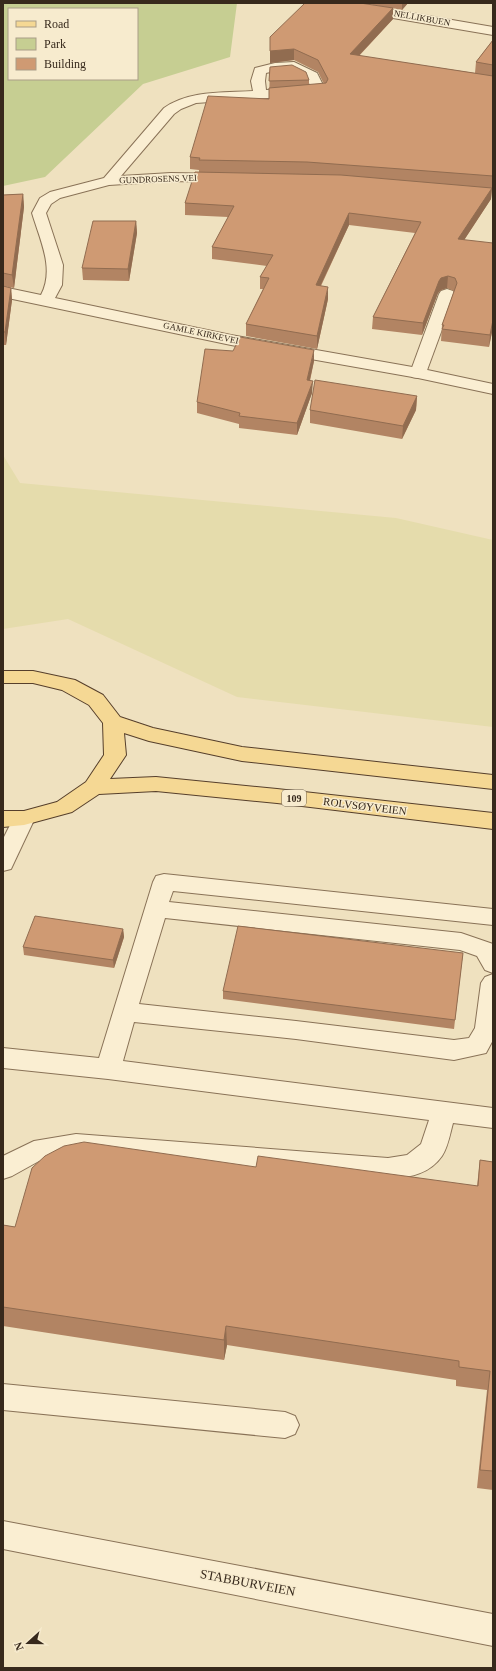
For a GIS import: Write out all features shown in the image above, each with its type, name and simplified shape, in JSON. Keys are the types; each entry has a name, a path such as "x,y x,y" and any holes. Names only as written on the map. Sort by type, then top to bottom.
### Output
{"main road":[{"path":"3,677 33,677 68,685 96,700 112,722 149,734 242,754 493,782"},
{"name":"109","path":"14,818 64,806 94,787 115,755 112,722"},
{"name":"ROLVSØYVEIEN","path":"94,787 156,784 277,796 493,821"}],"street":[{"name":"NELLIKBUEN","path":"328,3 493,31"},
{"name":"GUNDROSENS VEI","path":"109,181 169,111 176,106 194,99 260,94"},
{"name":"GUNDROSENS VEI","path":"46,301 54,285 55,265 39,213 45,201 55,195 109,181 171,177 233,179"},
{"name":"GAMLE KIRKEVEI","path":"3,292 232,340 493,389"},
{"path":"418,374 447,294"},
{"path":"3,863 14,818"},
{"path":"108,1069 164,882 493,917"},
{"path":"156,909 461,942 484,950 493,964"},
{"path":"126,1012 296,1030 454,1050 477,1046 487,1029 493,983"},
{"path":"3,1058 108,1069 493,1118"},
{"path":"3,1168 34,1151 76,1144 388,1169 414,1165 432,1150 444,1112"},
{"path":"3,1397 285,1425"},
{"name":"STABBURVEIEN","path":"3,1536 493,1630"}],"shaded area":[{"path":"3,455 20,483 396,518 493,540 493,727 237,697 68,619 3,629"}],"green space":[{"path":"3,3 237,3 230,57 143,84 45,177 3,186"}],"building":[{"path":"305,3 360,3 393,8 350,54 493,76 493,176 307,162 199,160 200,158 190,157 208,96 269,99 269,88 326,83 328,79 318,60 294,49 270,51 270,37"},
{"path":"493,40 493,65 476,62"},
{"path":"292,65 306,72 309,80 269,81 270,67"},
{"path":"195,172 341,175 492,188 458,239 493,243 493,320 490,335 442,329 444,325 442,325 457,283 455,278 448,276 441,278 439,281 423,323 373,317 421,222 349,213 316,285 328,287 317,336 246,324 269,278 260,277 273,255 212,247 234,206 185,203"},
{"path":"23,194 12,275 3,273 3,195"},
{"path":"93,221 136,221 128,269 82,268"},
{"path":"3,286 11,288 5,332 3,332"},
{"path":"240,337 314,350 307,380 313,381 297,423 239,416 240,413 197,402 205,349 233,351"},
{"path":"315,380 417,396 403,426 310,410"},
{"path":"35,916 123,929 113,960 23,947"},
{"path":"238,926 463,953 455,1020 223,991"},
{"path":"84,1142 256,1167 258,1156 478,1186 480,1160 493,1162 493,1471 480,1470 490,1371 459,1367 459,1361 226,1326 224,1340 3,1307 3,1225 15,1227 32,1168 45,1156 64,1146"}]}
